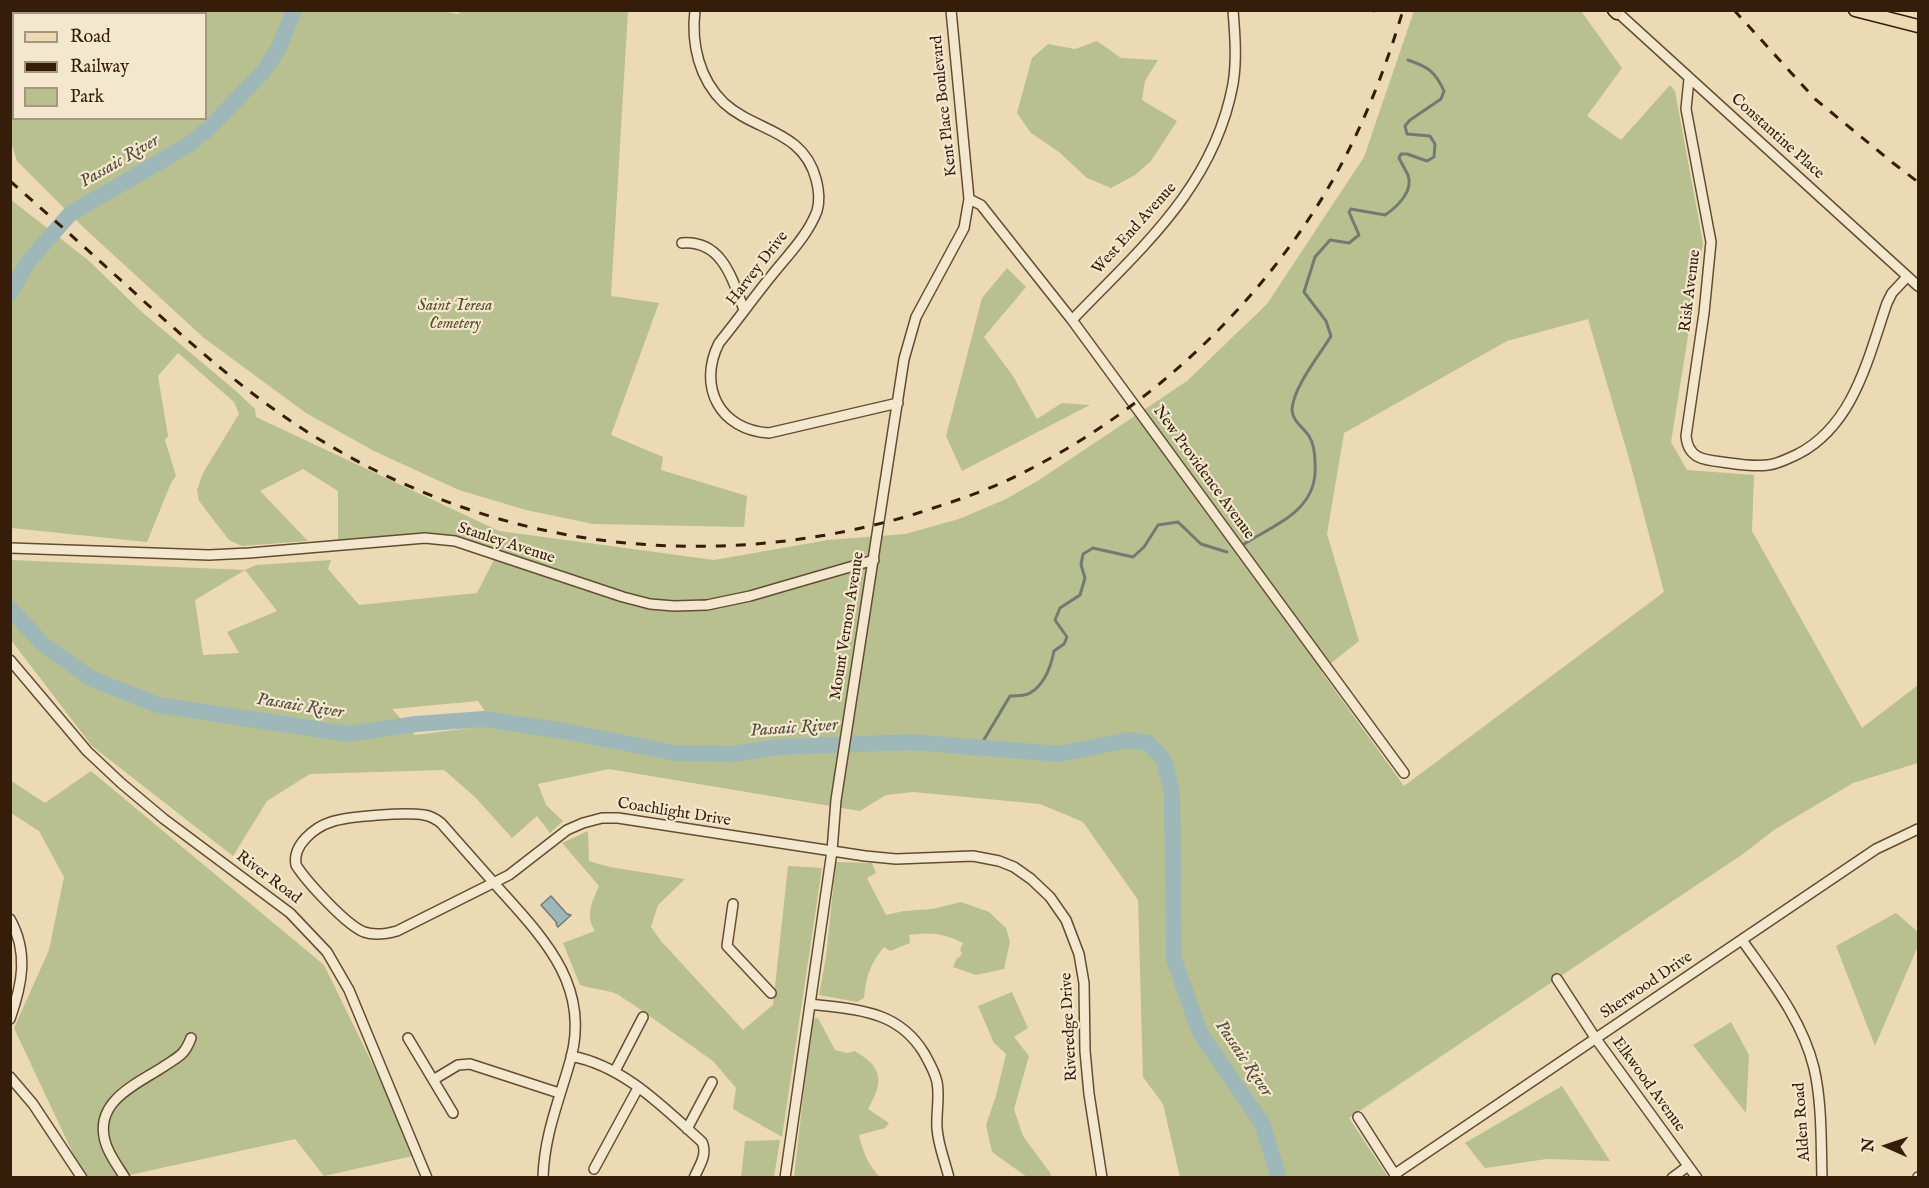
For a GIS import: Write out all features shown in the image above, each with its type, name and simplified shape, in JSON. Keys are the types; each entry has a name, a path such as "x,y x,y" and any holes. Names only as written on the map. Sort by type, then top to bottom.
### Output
{"main road":[{"path":"1855,10 1918,26"}],"street":[{"name":"Harvey Drive","path":"695,10 696,54 712,89 740,115 782,135 795,144 809,162 817,183 819,205 804,235 719,343 710,372 712,390 719,407 742,427 769,433 898,404"},
{"name":"Kent Place Boulevard","path":"951,10 969,199"},
{"name":"West End Avenue","path":"1072,320 1171,216 1189,192 1204,166 1223,121 1233,82 1235,57 1233,10"},
{"name":"Constantine Place","path":"1616,11 1918,286"},
{"name":"Risk Avenue","path":"1689,79 1686,110 1711,242 1704,313 1686,436 1694,455 1707,461 1756,466 1771,465 1803,451 1824,436 1853,396 1887,303 1892,293 1906,277"},
{"name":"New Providence Avenue","path":"969,199 981,205 1072,320 1404,773"},
{"name":"Mount Vernon Avenue","path":"785,1178 832,851 836,800 904,359 916,317 964,228 969,199"},
{"path":"682,243 702,244 718,255 733,282 744,310"},
{"name":"Stanley Avenue","path":"11,548 208,555 425,538 454,541 622,597 650,604 674,606 707,605 750,596 874,560"},
{"name":"River Road","path":"10,660 87,750 115,777 164,819 290,913 327,952 349,990 427,1178"},
{"name":"Coachlight Drive","path":"494,883 441,823 424,815 410,814 331,822 314,831 301,843 296,852 295,860 300,872 350,923 368,933 381,934 397,931 494,883 517,870 567,830 602,818 618,818 832,851"},
{"name":"Sherwood Drive","path":"1396,1176 1876,849 1918,828"},
{"name":"Riveredge Drive","path":"832,851 896,859 985,857 1014,867 1050,897 1071,931 1082,968 1089,1094 1102,1178"},
{"path":"494,883 550,948 562,969 574,1006 571,1056 546,1143 543,1178"},
{"path":"734,904 727,946 771,993"},
{"path":"10,919 20,940 23,971 20,992 10,1019"},
{"name":"Alden Road","path":"1742,940 1792,1014 1804,1039 1813,1066 1819,1096 1822,1178"},
{"name":"Elkwood Avenue","path":"1557,979 1596,1039 1697,1178"},
{"path":"810,1004 868,1012 891,1019 902,1027 920,1047 937,1082 937,1127 948,1178"},
{"path":"615,1071 643,1017"},
{"path":"125,1178 105,1141 106,1112 113,1101 128,1089 186,1052 191,1038"},
{"path":"408,1038 453,1113"},
{"path":"571,1056 615,1071 687,1129 704,1146 704,1156 694,1178"},
{"path":"433,1080 458,1065 465,1064 559,1093"},
{"path":"10,1077 33,1104 82,1178"},
{"path":"687,1129 712,1082"},
{"path":"594,1169 638,1088"},
{"path":"1358,1117 1396,1176"},
{"path":"1672,1178 1688,1166"}],"green space":[{"name":"Saint Teresa Cemetery","path":"462,10 628,11 611,296 659,303 611,435 663,457 661,470 747,496 744,527 593,524 526,510 459,490 374,451 306,413 204,338 82,226 17,161 11,142 12,94 12,120 207,120 207,12 101,11 443,11 458,14"},
{"path":"1414,11 1581,11 1622,68 1587,116 1621,140 1670,85 1675,91 1703,243 1671,442 1687,470 1754,475 1752,531 1862,728 1918,685 1918,763 1853,783 1774,830 1743,854 1349,1118 1388,1177 1180,1177 1163,1104 1143,1077 1138,900 1083,822 1040,804 913,792 886,795 860,811 609,769 538,784 546,805 563,821 550,833 537,816 512,838 475,797 444,770 310,774 267,801 233,856 92,746 11,640 11,560 245,570 256,565 331,560 328,569 359,605 477,593 498,552 438,536 338,545 338,491 303,469 260,491 308,541 242,546 229,540 199,501 197,490 203,473 239,414 234,402 178,353 158,376 168,436 165,440 176,476 147,542 11,528 10,199 88,260 143,313 236,391 255,409 256,417 499,531 714,560 828,540 905,534 959,519 1006,499 1039,480 1187,381 1267,304 1364,157","holes":["1588,319 1630,462 1664,592 1404,786 1321,671 1359,641 1327,534 1344,433 1507,341","245,570 277,611 227,632 239,653 203,655 195,600","478,701 494,725 415,735 392,709"]},
{"path":"1097,41 1121,58 1158,60 1145,81 1142,100 1177,121 1151,161 1135,175 1111,188 1087,178 1059,152 1031,133 1017,113 1032,58 1048,44 1075,49"},
{"path":"1007,268 1026,287 984,337 1013,376 1037,419 1062,403 1090,405 962,471 946,436 982,298"},
{"path":"91,771 324,965 417,1155 324,1176 295,1139 120,1177 84,1177 14,1028 49,950 64,877 39,831 11,813 10,780 45,803"},
{"path":"588,831 589,861 610,867 685,879 658,905 651,927 661,941 743,1030 773,1005 788,866 822,868 782,1137 733,1109 736,1088 713,1061 621,996 580,985 563,943 595,931 590,914 599,886 562,843"},
{"path":"836,862 872,863 876,873 867,878 886,915 932,909 961,902 989,912 1006,928 1010,942 1004,969 976,975 953,967 962,953 960,950 963,943 937,934 909,935 910,943 890,951 884,947 879,953 870,971 864,998 857,1002 819,995 826,957"},
{"path":"1896,913 1918,932 1918,946 1875,1046 1836,946"},
{"path":"1012,992 1028,1028 1014,1037 1029,1056 1014,1109 1023,1136 1051,1174 1050,1177 1027,1177 992,1152 986,1125 1006,1054 994,1043 978,1006"},
{"path":"818,1018 835,1050 847,1053 855,1051 876,1069 877,1091 868,1109 889,1123 885,1128 859,1135 866,1158 880,1177 794,1177 812,1019"},
{"path":"1731,1022 1749,1055 1746,1113 1693,1045"},
{"path":"1562,1086 1610,1161 1547,1159 1485,1168 1465,1143"},
{"path":"780,1140 774,1177 741,1177 745,1141"}],"water":[{"path":"551,896 567,914 571,915 558,927 541,905"}],"waterway":[{"name":"Passaic River","path":"10,293 27,263 70,214 190,144 211,126 263,72 279,48 294,10"},
{"path":"1244,544 1294,513 1310,492 1314,479 1315,456 1312,442 1296,420 1292,409 1302,381 1331,336 1326,321 1304,292 1315,257 1330,240 1349,243 1359,235 1349,212 1351,209 1385,215 1399,203 1409,187 1408,175 1399,158 1401,154 1427,161 1434,157 1435,144 1430,136 1407,134 1405,126 1410,120 1441,99 1444,91 1430,71 1408,60"},
{"path":"979,748 1010,696 1026,695 1035,690 1046,675 1054,651 1064,644 1067,637 1055,620 1060,608 1080,595 1085,578 1081,565 1083,554 1093,548 1133,557 1144,547 1158,525 1178,522 1201,544 1227,552"},
{"name":"Passaic River","path":"10,609 44,645 92,679 158,705 348,734 416,724 484,719 564,731 675,753 733,754 779,747 912,742 1060,754 1128,740 1148,743 1164,760 1172,793 1174,959 1200,1033 1262,1123 1279,1178"}],"railway":[{"path":"10,181 235,380 281,414 329,445 399,482 482,514 543,530 605,541 668,546 730,546 793,540 854,530 915,514 973,495 1006,481 1096,430 1139,400 1179,367 1217,332 1252,294 1314,211 1342,163 1366,114 1403,10"},
{"path":"1734,10 1815,99 1918,182"}]}
